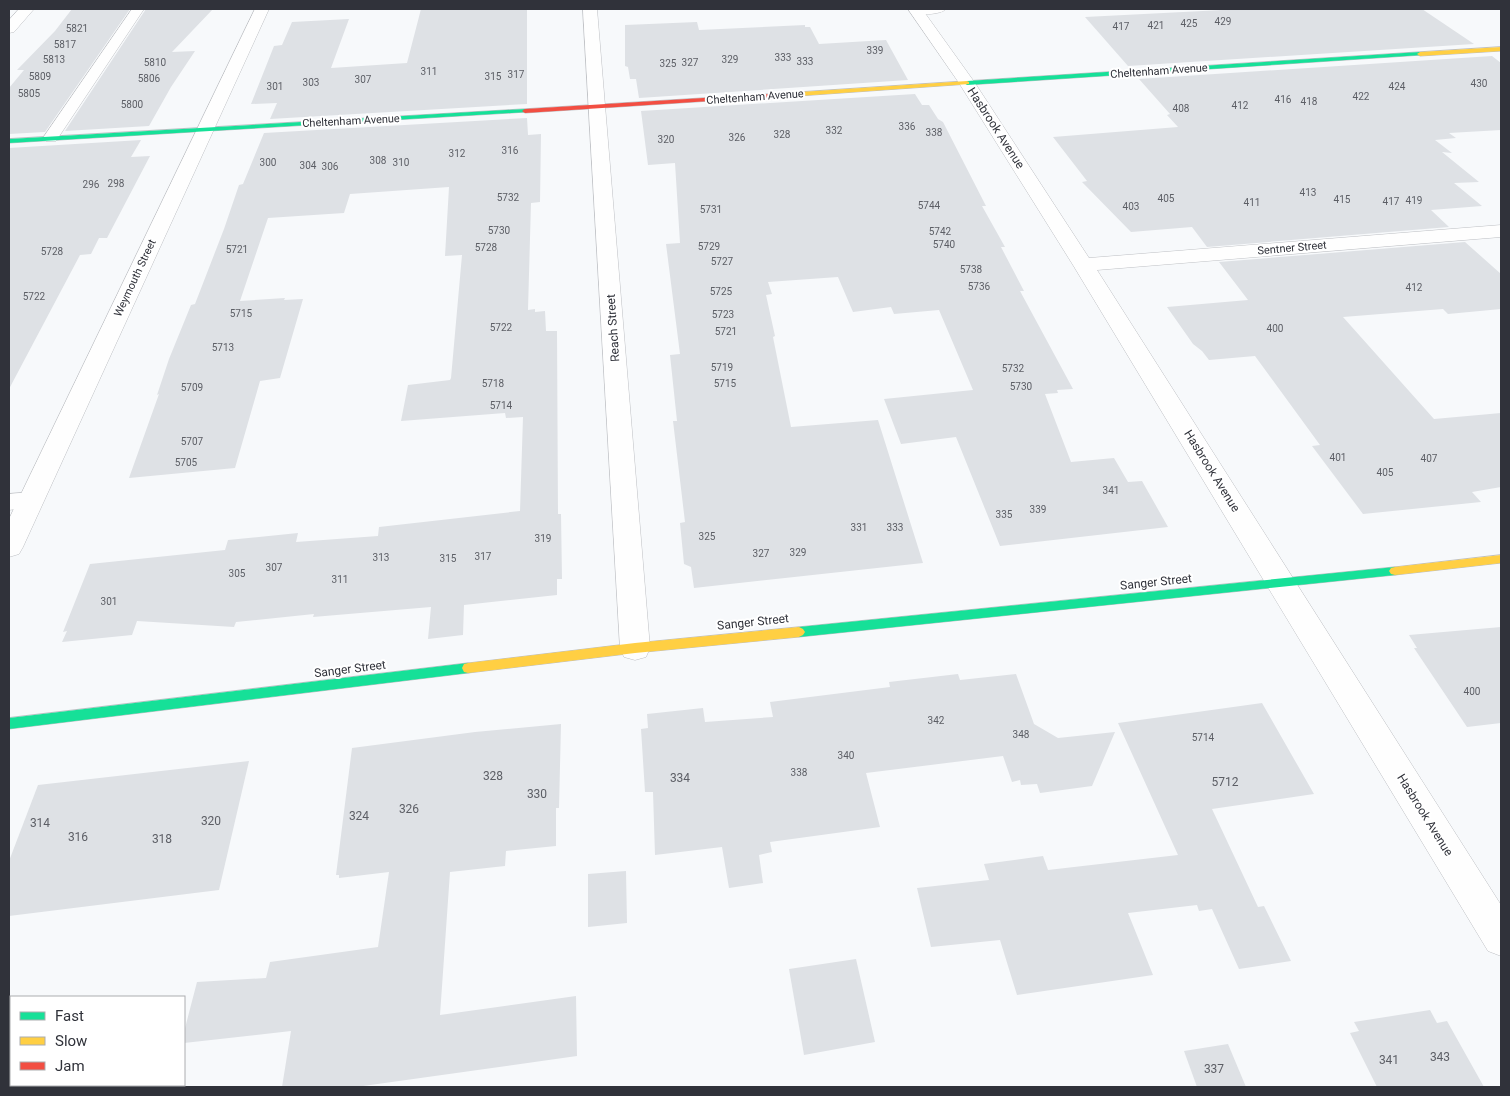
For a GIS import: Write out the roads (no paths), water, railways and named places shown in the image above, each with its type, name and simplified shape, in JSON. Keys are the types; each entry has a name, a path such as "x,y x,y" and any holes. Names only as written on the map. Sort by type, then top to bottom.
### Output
{"street":[{"path":"9,29 27,9"},
{"name":"Weymouth Street","path":"9,547 20,501 205,129 262,9"},
{"name":"Reach Street","path":"590,9 635,648"},
{"name":"Hasbrook Avenue","path":"924,9 967,83 1083,264 1501,938"},
{"name":"Cheltenham Avenue","path":"9,140 598,107 1501,49"},
{"name":"Sentner Street","path":"1083,264 1501,231"},
{"name":"Sanger Street","path":"9,724 635,648 1282,583 1501,558"}],"lane":[{"path":"51,138 138,9"}]}
